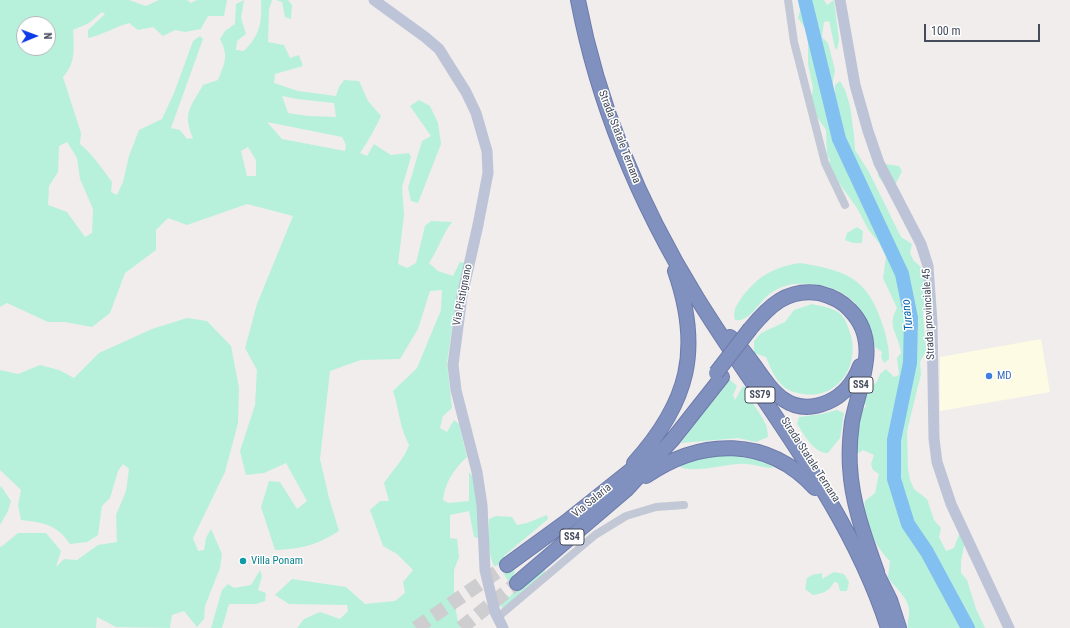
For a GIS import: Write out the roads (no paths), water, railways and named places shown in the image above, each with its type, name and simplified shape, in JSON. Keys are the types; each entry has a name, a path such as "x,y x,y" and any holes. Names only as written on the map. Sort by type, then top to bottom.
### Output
{"highway":[{"name":"Strada Statale Ternana","path":"578,0 585,34 606,109 648,210 696,297 822,490 841,522"},
{"path":"622,485 666,424 680,392 686,373 689,354 688,323 684,297 665,241"},
{"name":"Strada Statale Ternana","path":"680,267 730,336 845,513 879,578"},
{"name":"SS4","path":"753,331 772,305 787,297 808,292 828,296 841,302 852,312 861,324 867,345 867,358 852,421 850,469 859,521 879,578 890,600 898,628"},
{"path":"622,485 673,439 719,375 753,331 771,314 788,303 803,299 826,302 846,314 857,332 861,352 857,373 850,386 832,400 818,405 796,404 783,399 768,387 741,345 730,336"},
{"name":"SS4","path":"622,485 669,461 687,454 711,448 747,449 781,462 806,478 841,522 881,605 888,628"},
{"name":"Via Salaria","path":"507,565 566,522 622,485"},
{"name":"Via Salaria","path":"517,583 622,485"}],"street":[{"name":"Via Pistignano","path":"374,0 439,49 455,72 476,113 487,151 488,172 462,296 453,365 456,390 477,472 482,505 485,570 490,595 503,628"},
{"path":"788,0 794,42 825,163 844,205"},
{"name":"Strada provinciale 45","path":"840,0 855,85 868,131 879,162 921,244 928,266 932,322 934,439 937,462 951,504 1010,628"},
{"path":"498,617 601,531 626,516 648,509 684,505"}],"waterway":[{"name":"Turano","path":"805,0 839,139 902,274 911,318 910,363 894,440 894,479 908,524 927,552 968,628"}],"tunnel":[{"path":"416,628 507,565"},
{"path":"461,628 517,583"}],"place":[{"name":"MD","path":"989,376"},
{"name":"Villa Ponam","path":"243,561"}]}
